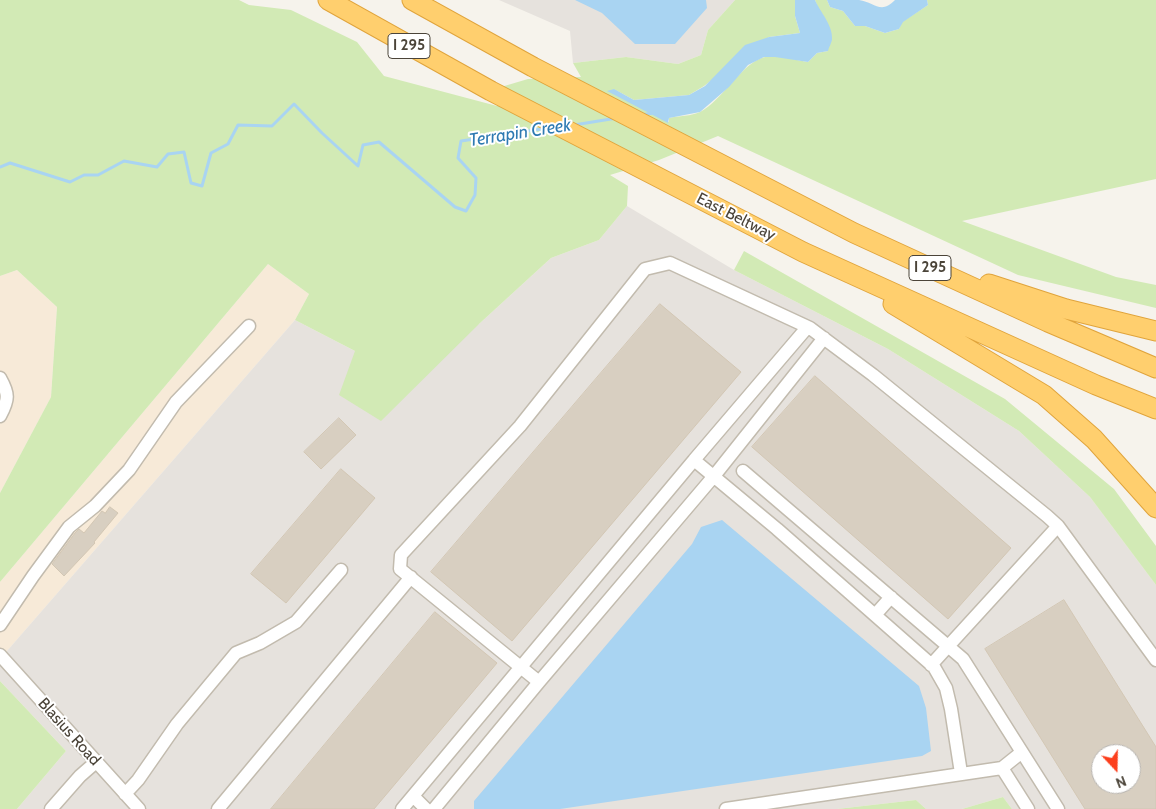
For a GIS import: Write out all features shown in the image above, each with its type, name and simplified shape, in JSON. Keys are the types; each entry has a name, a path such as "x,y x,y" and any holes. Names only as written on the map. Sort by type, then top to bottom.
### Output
{"highway":[{"name":"East Beltway","path":"328,0 490,91 803,252 1096,385 1156,409"},
{"name":"I 295","path":"412,0 533,67 854,233 1048,322 1156,368"},
{"path":"803,252 1044,395 1094,439 1156,508"},
{"path":"911,260 1066,309 1156,331"}],"street":[{"path":"539,682 400,569 401,555 520,426 645,269 670,263 810,328 874,375 1058,526 1156,660"},
{"path":"0,626 33,576 69,527 95,506 129,470 176,402 249,326"},
{"path":"402,809 694,460 805,330 810,328"},
{"path":"434,809 714,476 824,338"},
{"path":"0,378 8,396 0,416"},
{"path":"694,460 777,529 934,667 946,688 961,773"},
{"path":"743,472 963,660 1058,809"},
{"path":"777,529 791,512"},
{"path":"931,665 1058,526"},
{"path":"125,794 138,780 177,724 236,653 260,643 296,622 341,570"},
{"path":"218,809 411,577"},
{"path":"875,615 891,597"},
{"name":"Blasius Road","path":"0,655 139,809"},
{"path":"726,809 1002,768 1022,752"},
{"path":"51,809 80,776 96,762"},
{"path":"1002,768 1028,809"},
{"path":"413,796 426,809"}],"shaded area":[{"path":"499,0 735,0 708,30 701,55 678,64 626,57 573,63 570,31"},
{"path":"627,206 734,270 888,349 1019,431 1090,497 1156,585 1156,809 1012,809 1003,797 962,809 926,809 916,800 837,809 17,809 66,751 0,681 0,659 295,320 355,351 479,324 551,258 599,240"},
{"path":"268,264 309,294 295,320 0,659 0,582"},
{"path":"17,270 57,307 51,397 0,493 0,276"}],"green space":[{"path":"0,0 239,0 249,5 291,10 357,42 384,76 497,106 501,87 528,79 581,77 573,63 626,57 678,64 701,55 708,30 735,0 795,0 795,16 800,33 769,37 704,86 689,95 634,100 614,89 669,122 669,118 700,112 717,99 740,73 757,60 765,57 776,57 808,62 817,53 828,51 827,22 815,0 827,0 830,7 843,11 855,26 865,26 885,33 899,29 902,22 928,5 927,0 1156,0 1156,179 962,221 1116,277 1156,285 1156,308 1018,275 718,136 659,160 610,175 628,186 627,206 599,240 551,258 479,324 381,421 339,395 355,351 295,320 309,294 268,264 0,582 0,493 51,397 57,307 17,270 0,276"},
{"path":"744,251 1005,399 1114,489 1156,546 1156,585 1090,497 1019,431 888,349 734,270"},
{"path":"0,681 66,751 17,809 0,809"},
{"path":"1003,797 1012,809 962,809"},
{"path":"916,800 926,809 837,809"}],"water":[{"path":"575,0 706,0 707,8 675,44 635,44 602,13"},
{"path":"795,0 815,0 832,34 828,51 817,53 808,62 764,57 748,65 729,87 700,112 669,118 668,123 607,91 614,89 634,100 689,95 705,86 745,45 769,37 800,33 795,16"},
{"path":"827,0 859,0 886,7 895,0 927,0 928,5 903,22 899,29 885,33 865,26 855,26 843,11 830,7"},
{"path":"722,520 919,686 926,708 931,751 922,756 560,809 474,809 474,801 692,544 701,527"}],"building":[{"path":"660,304 741,372 512,641 431,572"},
{"path":"815,376 1011,548 948,619 752,447"},
{"path":"339,418 356,435 321,469 304,452"},
{"path":"341,469 375,498 286,603 251,574"},
{"path":"110,507 118,513 95,543 64,576 52,564 79,529 84,533 102,511 105,513"},
{"path":"1064,600 1156,747 1156,809 1085,809 985,649"},
{"path":"435,612 497,663 374,809 271,809"}],"waterway":[{"name":"Terrapin Creek","path":"0,167 10,163 70,182 84,175 98,175 124,161 157,167 168,154 184,152 191,183 202,186 211,153 228,144 238,125 272,126 294,104 358,166 363,145 379,142 455,207 466,211 475,195 476,178 458,158 461,141 548,128"},
{"name":"Terrapin Creek","path":"640,115 654,113"},
{"name":"Terrapin Creek","path":"574,125 617,118"}]}
